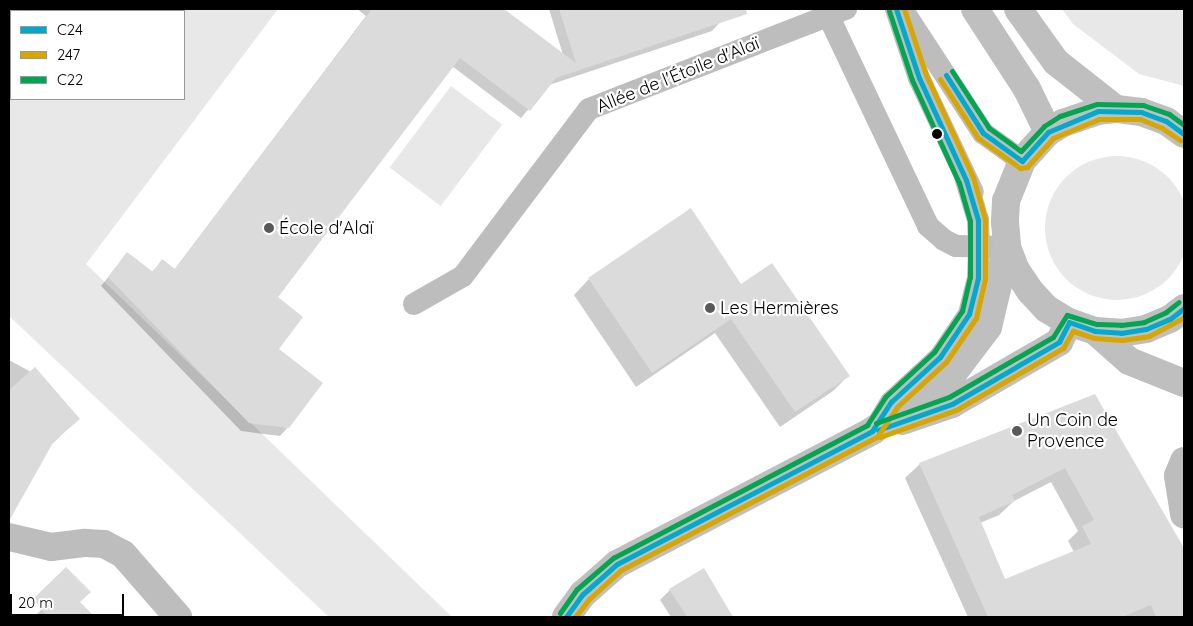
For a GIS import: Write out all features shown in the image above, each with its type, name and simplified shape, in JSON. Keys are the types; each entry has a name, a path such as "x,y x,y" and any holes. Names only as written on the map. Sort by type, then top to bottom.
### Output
{"main road":[{"path":"975,9 1028,89 1048,132"},
{"path":"1018,9 1056,62 1116,109"},
{"path":"566,617 583,594 617,564 872,432 951,376 988,327 1006,234 1006,201 1022,161 1048,132 1080,116 1116,109 1141,112 1166,121 1184,134"},
{"path":"1006,234 1016,270 1030,291 1047,309 1069,322 1096,331 1121,333 1146,329 1170,319 1184,308"},
{"path":"872,432 952,404 1059,342 1069,322"},
{"path":"1096,331 1129,361 1184,384"}],"street":[{"path":"1184,461 1178,476 1184,514"},
{"path":"9,537 52,547 86,543 104,544 123,554 178,617"}],"lane":[{"path":"837,12 852,67 928,226 944,240 956,246 979,248 1006,234 987,216 966,180 919,78 896,9"},
{"path":"902,9 983,133 1022,161"},
{"name":"Allée de l'Étoile d'Alaï","path":"414,304 463,276 590,109 837,12"},
{"path":"872,432 891,402 940,356 969,314 978,278 979,248 978,220 966,180"}],"shaded area":[{"path":"9,9 278,9 86,264 452,617 329,617 9,316"},
{"path":"1062,9 1184,9 1184,86 1139,74 1073,24"},
{"path":"451,86 502,125 441,206 390,167"},
{"path":"1117,156 1145,161 1168,177 1184,200 1189,228 1184,256 1168,279 1145,295 1117,300 1089,295 1066,279 1050,256 1045,228 1050,200 1066,177 1089,161"}],"building":[{"name":"École d'Alaï","path":"372,9 504,9 576,63 559,9 746,9 747,14 556,78 530,111 460,58 278,297 303,317 279,349 323,383 289,428 249,423 108,277 127,252 153,272 162,259 175,269"},
{"name":"Les Hermières","path":"691,208 741,284 772,263 850,376 795,412 731,319 652,373 588,278"},
{"path":"35,367 80,419 54,441 9,521 9,390"},
{"path":"1095,394 1184,548 1184,617 1156,617 1151,605 1122,617 988,617 919,463","holes":["1065,468 1094,520 1082,526 1091,544 1005,579 979,517 1015,501 1012,495"]},
{"path":"66,567 91,592 80,602 95,617 48,617 33,599"},
{"path":"704,568 733,617 687,617 669,589"}],"transit line":[{"name":"C24","path":"566,617 583,594 617,564 872,431 891,402 940,357 969,314 978,278 978,220 966,180 919,78 896,9"},
{"name":"247","path":"575,617 589,599 621,570 877,437 897,407 946,362 976,318 985,279 985,219 973,177 926,75 904,9"},
{"name":"C22","path":"560,613 577,589 613,558 867,425 885,397 934,352 962,311 970,277 970,221 959,183 912,80 889,11"},
{"name":"C22","path":"952,71 989,128 1021,151 1044,126 1060,116 1097,104 1143,105 1169,114 1184,125"},
{"name":"C24","path":"946,75 983,133 1022,161 1048,132 1098,111 1141,112 1166,121 1184,134"},
{"name":"247","path":"940,79 978,138 1020,168 1027,167 1053,138 1099,119 1140,119 1162,128 1180,140"},
{"name":"C22","path":"876,423 949,397 1053,337 1067,315 1097,324 1121,325 1144,322 1166,312 1179,302"},
{"name":"C24","path":"878,430 952,404 1059,342 1069,322 1095,331 1121,333 1146,329 1170,319 1184,308"},
{"name":"247","path":"880,437 956,410 1063,348 1073,331 1094,338 1122,340 1149,336 1184,317"}],"place":[{"name":"École d'Alaï","path":"269,228"},
{"name":"Les Hermières","path":"710,308"},
{"name":"Un Coin de Provence","path":"1017,431"}]}
